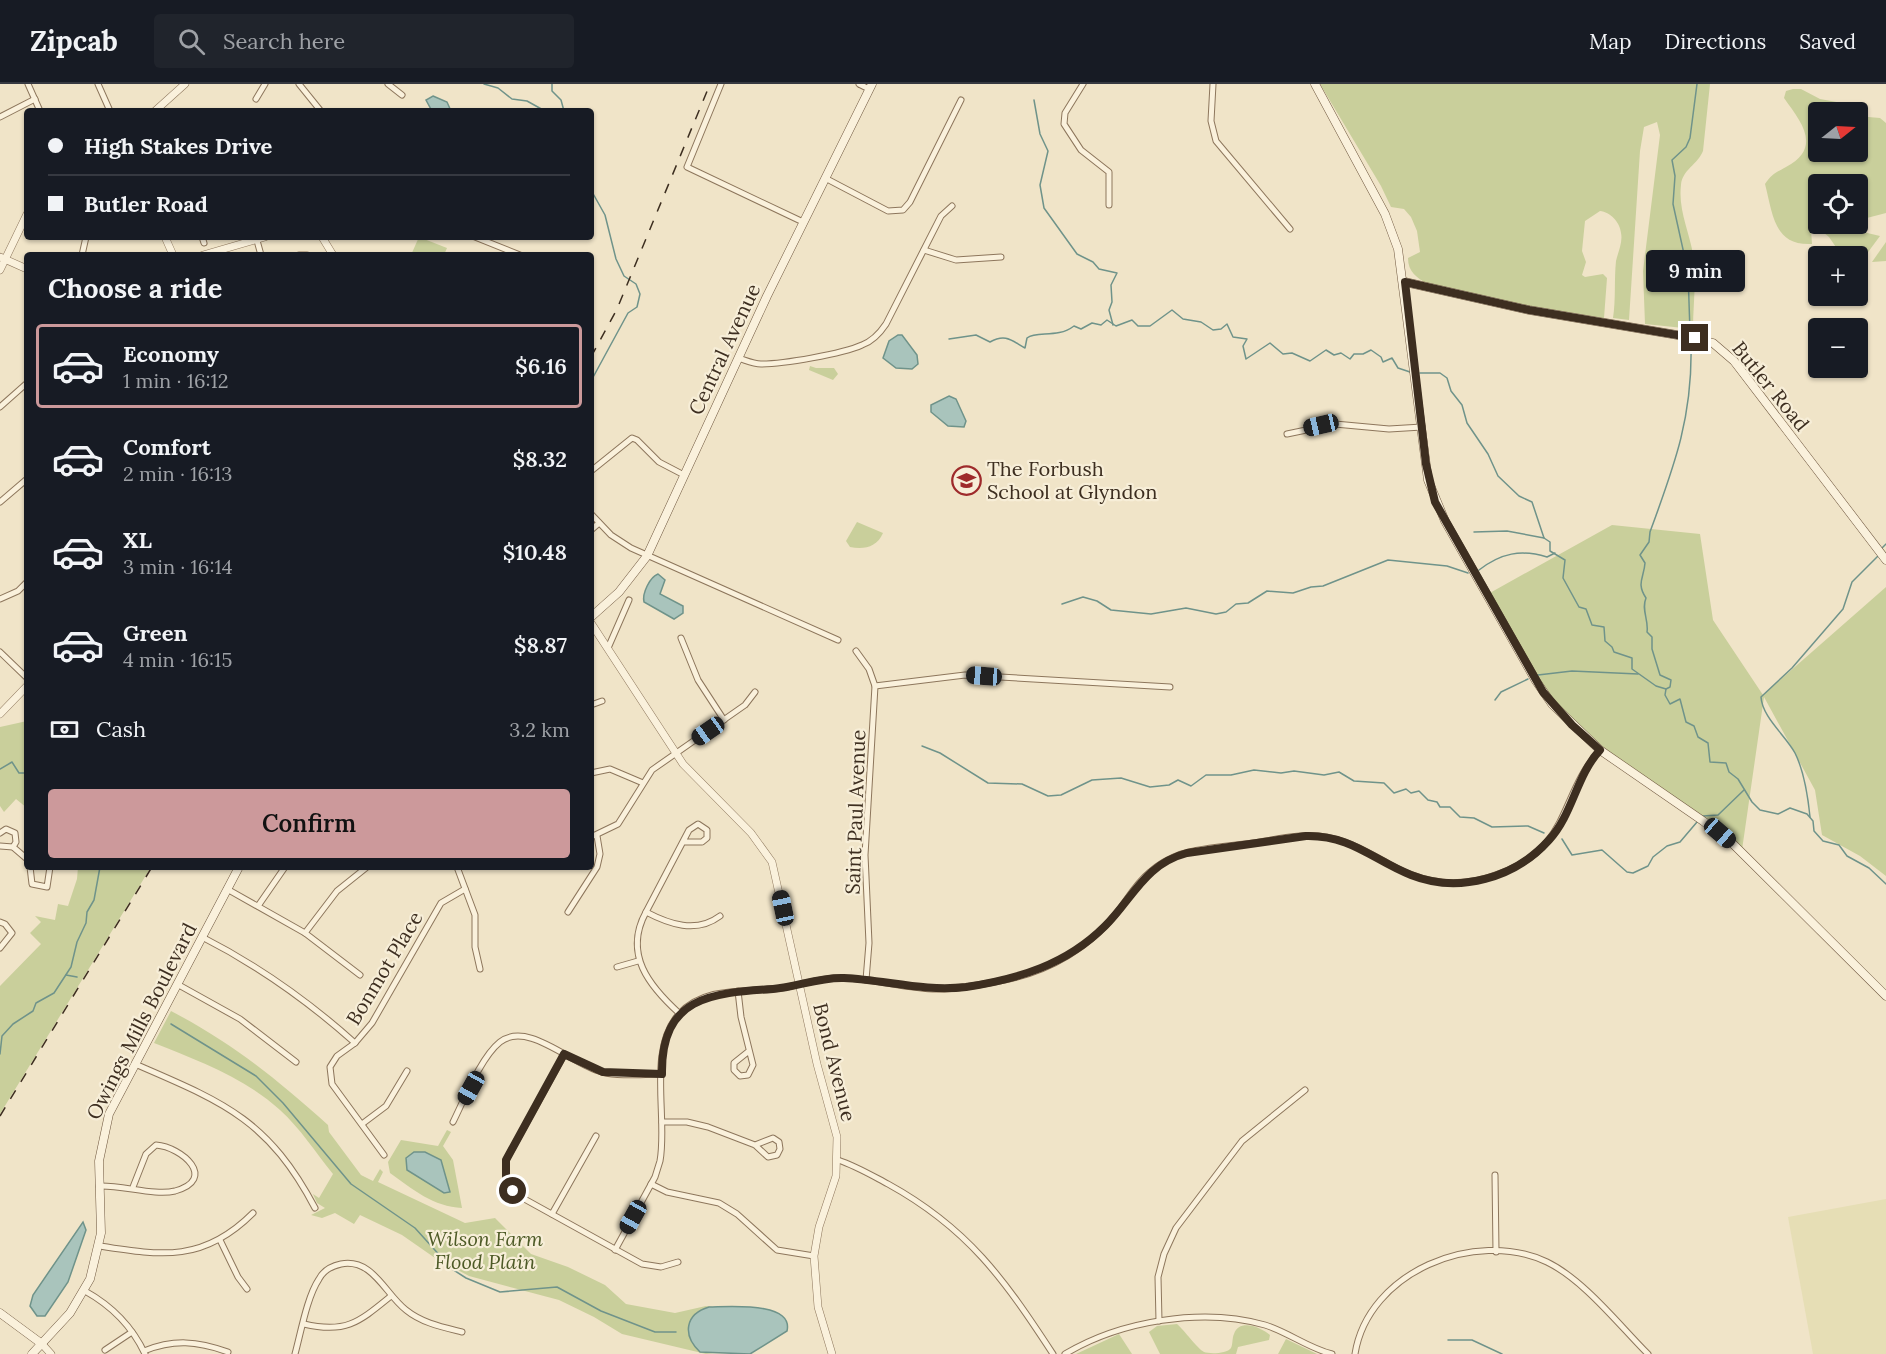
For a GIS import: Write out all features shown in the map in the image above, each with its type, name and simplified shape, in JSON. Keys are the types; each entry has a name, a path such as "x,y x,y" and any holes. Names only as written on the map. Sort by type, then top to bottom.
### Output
{"main road":[{"path":"1315,84 1385,214 1398,249 1405,282 1430,487 1444,521 1543,692 1572,725 1600,750 1720,833 1886,996"},
{"name":"Central Avenue","path":"594,614 619,592 647,556 738,358 871,86"},
{"name":"Butler Road","path":"1405,282 1495,303 1713,343 1734,361 1886,560"},
{"name":"Owings Mills Boulevard","path":"32,1354 70,1313 85,1291 100,1246 99,1161 105,1126 135,1064 237,870"},
{"path":"0,1313 42,1344"}],"street":[{"path":"28,84 39,108"},
{"path":"98,84 109,108"},
{"path":"158,108 185,84"},
{"path":"256,99 265,84"},
{"path":"298,84 318,108"},
{"path":"388,84 402,95"},
{"path":"721,84 687,167 803,222"},
{"path":"860,84 871,86"},
{"path":"1083,84 1065,113 1064,124 1081,150 1109,172 1109,205"},
{"path":"1213,84 1210,121 1216,141 1290,229"},
{"path":"0,117 35,99"},
{"path":"825,178 888,211 897,213 903,210 910,202 961,100"},
{"path":"738,358 755,363 769,363 845,350 868,342 886,324 941,216 952,206"},
{"path":"0,270 2,259 24,219"},
{"path":"212,252 250,240"},
{"path":"483,240 513,252"},
{"path":"924,250 956,260 1001,257"},
{"path":"2,259 24,268"},
{"path":"0,407 24,386"},
{"path":"1287,434 1335,424 1389,429 1422,428"},
{"path":"594,469 632,438 659,462 684,475"},
{"path":"0,502 24,482"},
{"path":"594,518 620,542 647,556 838,640"},
{"path":"594,527 598,523"},
{"path":"0,598 18,591 24,585"},
{"path":"608,648 628,600"},
{"name":"Bond Avenue","path":"594,627 675,754 692,776 751,833 769,855 820,1078 834,1117 838,1160 833,1188 817,1236 814,1256 818,1307 832,1354"},
{"path":"681,638 698,680 724,720"},
{"name":"Saint Paul Avenue","path":"856,651 869,669 874,686 865,855 869,943 866,980"},
{"path":"0,652 24,675"},
{"path":"874,686 950,675 1170,687"},
{"path":"0,714 24,689"},
{"path":"568,912 597,867 600,854 594,836 622,819 652,770 745,705 755,692"},
{"path":"594,704 602,701"},
{"path":"615,1250 651,1184 662,1154 662,1074 665,1039 680,1014 706,996 832,978 949,989 1006,980 1039,970 1072,953 1097,934 1149,872 1168,859 1187,853 1316,836 1353,844 1422,879 1458,883 1493,877 1526,861 1554,834 1568,810 1584,770 1600,750"},
{"path":"594,772 610,769 643,783"},
{"path":"680,1014 655,990 638,961 637,939 646,912 683,842 693,825 701,825 707,830 707,838 702,842 683,842"},
{"path":"0,833 6,829 15,832 16,842 13,847"},
{"path":"0,846 13,847 24,856"},
{"path":"30,870 32,884 47,887 50,870"},
{"path":"258,906 283,870"},
{"path":"305,933 337,891 363,870"},
{"path":"458,870 474,915 475,947 480,969"},
{"path":"227,889 305,933 360,975"},
{"name":"Bonmot Place","path":"384,1155 330,1079 332,1062 355,1043 379,1013 436,910 447,898 465,889"},
{"path":"646,912 671,924 682,926 710,922 720,916"},
{"path":"0,922 5,924 12,933 0,948"},
{"path":"202,937 276,979 315,1008 355,1043"},
{"path":"617,967 638,961"},
{"path":"177,984 240,1019 296,1062"},
{"path":"738,991 741,1017 749,1051 753,1069 748,1075 740,1076 734,1070 734,1063 749,1051"},
{"path":"453,1122 490,1053 503,1040 526,1036 603,1072 662,1074"},
{"path":"564,1054 509,1153 505,1166 506,1176 513,1191 648,1267 661,1267 678,1262"},
{"path":"135,1064 210,1098 246,1119 285,1159 315,1208"},
{"path":"362,1124 386,1106 407,1071"},
{"path":"1159,1321 1157,1290 1160,1267 1176,1228 1242,1142 1305,1090"},
{"path":"662,1122 696,1123 755,1145 768,1157 777,1155 780,1149 779,1142 773,1138 755,1145"},
{"path":"552,1214 596,1136"},
{"path":"99,1186 133,1187 166,1192 177,1190 192,1181 195,1173 194,1166 189,1160 165,1146 156,1145 146,1154 133,1187"},
{"path":"838,1160 859,1167 914,1198 962,1235 1002,1278 1053,1354"},
{"path":"1495,1175 1496,1251"},
{"path":"651,1184 667,1192 719,1203 737,1214 777,1250 814,1256"},
{"path":"100,1246 151,1254 191,1251 220,1240 253,1213"},
{"path":"220,1240 238,1277 247,1289"},
{"path":"1355,1354 1360,1333 1368,1318 1394,1288 1422,1269 1449,1256 1471,1251 1528,1255 1561,1270 1648,1354"},
{"path":"295,1354 318,1280 324,1272 339,1264 351,1263 364,1267 406,1310 422,1320 462,1332"},
{"path":"85,1291 108,1305 132,1332 144,1353 162,1344 184,1341 201,1343 228,1352"},
{"path":"304,1324 331,1329 347,1326 364,1318 391,1296"},
{"path":"1065,1354 1103,1335 1159,1321 1201,1319 1251,1322 1276,1329 1332,1354"},
{"path":"105,1350 132,1332"},
{"path":"42,1344 51,1354"}],"shaded area":[{"path":"1886,1199 1886,1354 1813,1354 1788,1217"}],"green space":[{"path":"1320,84 1710,84 1703,151 1684,175 1680,194 1694,263 1693,329 1645,324 1643,271 1660,135 1657,122 1644,127 1640,151 1629,320 1613,318 1616,261 1621,240 1619,225 1611,216 1600,211 1585,221 1582,251 1586,262 1582,275 1585,277 1603,274 1607,278 1604,318 1523,305 1428,284 1417,277 1411,271 1408,263 1408,258 1420,252 1417,231 1411,217 1404,209 1391,207 1381,186"},
{"path":"1801,89 1820,99 1836,102 1808,102 1808,162 1868,162 1868,117 1880,118 1886,123 1886,213 1868,218 1868,174 1808,174 1808,234 1811,234 1812,244 1790,240 1783,234 1773,217 1765,184 1774,174 1797,159 1804,151 1806,143 1802,125 1784,98 1786,91"},
{"path":"1868,233 1880,236 1868,252 1868,246 1835,246 1825,234"},
{"path":"418,240 427,240 447,248 445,252 412,252"},
{"path":"1886,242 1886,261 1872,262"},
{"path":"810,366 834,368 838,374 833,380 809,370"},
{"path":"857,522 883,533 877,542 860,548 850,547 846,541"},
{"path":"1612,525 1700,534 1713,620 1763,695 1886,587 1886,876 1860,856 1822,835 1815,790 1764,697 1742,850 1596,743 1564,714 1542,687 1488,594"},
{"path":"24,722 24,806 16,799 4,812 0,806 0,727"},
{"path":"78,870 149,870 0,1114 0,986 41,944 30,933 41,922 35,916 55,920 58,904 68,906"},
{"name":"Wilson Farm Flood Plain","path":"171,1011 234,1049 309,1108 328,1125 329,1132 361,1175 373,1181 380,1169 383,1172 378,1182 465,1223 495,1218 531,1254 568,1267 605,1285 626,1304 675,1313 706,1306 728,1309 733,1350 706,1354 622,1334 559,1300 469,1276 435,1258 402,1235 360,1215 354,1224 335,1213 322,1218 311,1215 325,1208 317,1203 313,1194 319,1198 333,1174 280,1110 252,1088 220,1071 154,1043"},
{"path":"447,1130 451,1132 443,1146 453,1160 462,1208 433,1201 390,1173 388,1162 401,1140 438,1146"},
{"path":"1177,1324 1201,1350 1210,1353 1229,1350 1234,1334 1240,1326 1256,1327 1270,1335 1269,1340 1238,1347 1236,1354 1160,1354 1149,1332 1157,1326"},
{"path":"1119,1334 1132,1354 1076,1354"},
{"path":"1286,1339 1317,1354 1278,1354"}],"water":[{"path":"433,96 447,102 450,108 430,108 426,100"},
{"path":"902,335 917,355 918,364 912,369 896,368 883,358 889,341"},
{"path":"949,396 956,399 966,421 964,427 948,426 931,412 931,405"},
{"path":"658,574 665,580 660,594 683,606 683,613 674,619 644,602 647,586"},
{"path":"414,1152 425,1152 441,1160 450,1192 444,1193 407,1170 406,1158"},
{"path":"83,1222 86,1230 68,1282 45,1316 37,1316 30,1306 33,1295"},
{"path":"709,1307 770,1310 786,1321 787,1331 750,1354 700,1352 690,1339 689,1326 695,1315"}],"waterway":[{"path":"484,84 498,88 512,99 527,101 540,108"},
{"path":"552,84 552,91 561,100 563,108"},
{"path":"1690,332 1688,272 1673,204 1675,176 1672,160 1686,147 1690,138 1697,84"},
{"path":"1034,100 1040,134 1048,151 1040,185 1044,208 1077,254 1093,262 1099,269 1117,273 1111,285 1112,302 1109,310 1113,325"},
{"path":"594,195 605,215 616,259 624,276 636,284 640,294 637,307 628,313 594,375"},
{"path":"949,339 976,335 990,342 1005,338 1025,348 1027,338 1031,336 1061,332 1074,326 1081,329 1092,323 1101,325 1107,320 1116,326 1132,320 1138,326 1150,326 1172,310 1183,319 1201,322 1213,330 1221,329 1227,324 1233,337 1247,339 1243,346 1246,359 1270,343 1283,354 1292,353 1310,361 1326,350 1334,355 1341,353 1350,359 1354,354 1363,354 1371,350 1381,357 1383,362 1392,358 1398,368 1410,372"},
{"path":"1666,689 1670,687 1671,680 1660,675 1652,649 1652,637 1647,632 1644,607 1646,598 1641,588 1645,563 1640,555 1649,542 1650,532 1681,439 1689,393 1691,342"},
{"path":"1420,373 1440,373 1447,378 1451,391 1462,405 1467,423 1488,454 1498,476 1519,496 1532,502 1544,538 1550,542 1550,551 1565,560 1563,578 1579,607 1586,609 1592,625 1604,627 1605,641 1614,652 1632,658 1632,669 1656,686 1666,689 1665,695 1670,704 1680,699 1686,722 1694,726 1698,737 1708,743 1710,762 1726,763 1729,772 1738,779 1752,802 1760,810 1778,814 1790,808 1807,814 1813,821 1814,831 1823,841 1839,845 1847,856 1869,868 1886,884"},
{"path":"1474,532 1507,531 1544,538"},
{"path":"1882,548 1886,544"},
{"path":"1479,570 1503,556 1528,553 1547,557 1555,553"},
{"path":"1810,817 1805,784 1798,760 1765,712 1761,697 1792,668 1843,609 1852,582 1878,556"},
{"path":"1062,604 1083,597 1097,601 1111,610 1151,614 1186,608 1216,614 1226,612 1236,604 1248,603 1267,591 1293,593 1323,586 1388,560 1447,566 1468,573"},
{"path":"1538,675 1572,671 1638,674"},
{"path":"1495,700 1501,692 1528,679"},
{"path":"922,746 940,753 988,783 1022,784 1048,796 1061,795 1092,780 1121,778 1150,787 1169,785 1178,780 1191,786 1206,775 1231,775 1254,770 1281,773 1294,771 1324,775 1339,772 1354,781 1384,783 1394,793 1406,789 1411,793 1419,791 1428,800 1437,802 1440,807 1450,807 1460,817 1474,818 1492,827 1528,826 1544,833"},
{"path":"0,769 12,762 19,773 24,773"},
{"path":"1703,816 1718,815 1744,790"},
{"path":"1562,839 1572,855 1602,850 1627,872 1633,873 1648,866 1653,857 1667,846 1680,842 1697,822"},
{"path":"0,1054 2,1036 13,1024 33,1011 36,1003 54,993 71,967 77,942 86,923 87,912 94,900 99,870"},
{"path":"66,975 77,977"},
{"path":"171,1024 256,1076 283,1103 351,1184 415,1228 452,1269 466,1278 500,1292 557,1287 601,1311 655,1332 676,1332"},
{"path":"1448,1340 1472,1340 1502,1354"}],"railway":[{"path":"594,351 617,309 710,84"},
{"path":"0,1116 150,870"}],"place":[{"name":"The Forbush School at Glyndon","path":"966,480"}],"route":[{"path":"513,1191 506,1176 506,1160 564,1054 588,1068 609,1074 662,1074 663,1050 669,1030 680,1014 706,996 786,987 832,978 853,978 914,987 949,989 1023,976 1057,961 1085,944 1106,926 1149,872 1168,859 1187,853 1316,836 1342,840 1364,849 1410,875 1445,883 1482,880 1513,869 1526,861 1548,841 1559,827 1584,770 1600,750 1572,725 1543,692 1435,502 1426,464 1405,282 1529,310 1695,338"}]}
